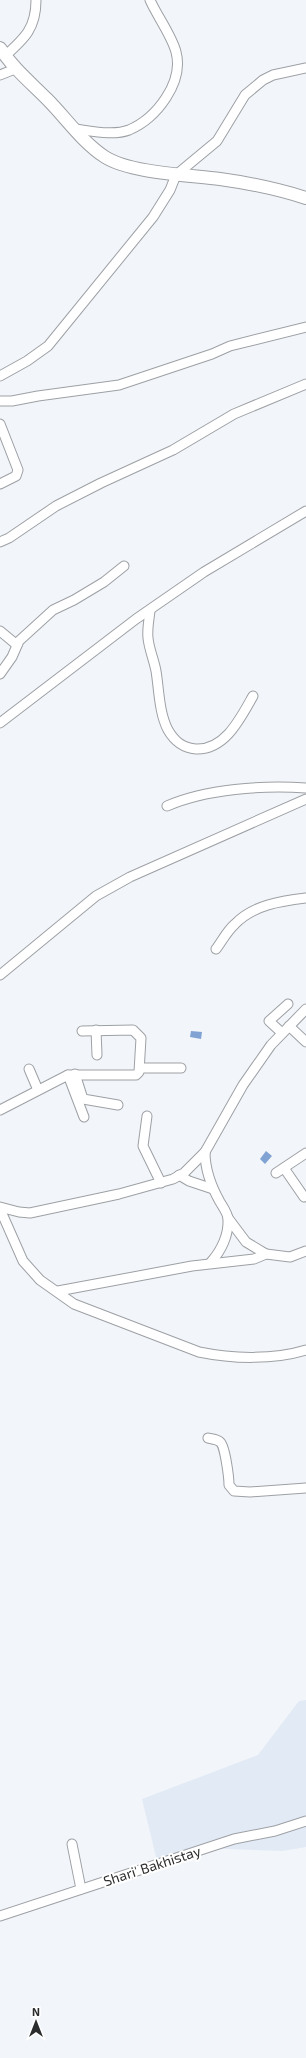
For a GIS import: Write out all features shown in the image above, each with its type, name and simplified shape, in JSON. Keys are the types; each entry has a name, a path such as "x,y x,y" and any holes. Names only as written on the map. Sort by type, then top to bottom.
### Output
{"street":[{"path":"36,0 35,20 31,29 3,52 15,69 91,146 106,158 131,166 176,175 241,183 281,190 306,198"},
{"path":"75,129 102,132 129,130 141,123 160,106 169,94 174,83 177,67 176,52 150,0"},
{"path":"0,376 27,361 48,346 153,217 170,190 176,175 217,141 235,109 254,87 273,75 306,68"},
{"path":"0,75 15,69"},
{"path":"0,402 119,385 212,354 230,346 306,327"},
{"path":"0,542 9,538 56,506 101,483 173,450 234,414 306,384"},
{"path":"0,424 18,470 16,476 0,484"},
{"path":"0,723 122,629 150,611 204,572 306,511"},
{"path":"0,674 12,657 17,645 53,610 98,585 124,566"},
{"path":"150,611 148,640 156,669 163,717 168,730 178,743 185,749 206,749 212,747 235,727 252,696"},
{"path":"0,631 17,645"},
{"path":"167,806 216,793 253,788 306,788"},
{"path":"0,975 101,893 130,877 306,799"},
{"path":"216,949 234,924 248,914 270,904 306,898"},
{"path":"282,1034 269,1021 288,1004"},
{"path":"0,1208 30,1213 119,1194 161,1183 179,1175 205,1152 243,1085 271,1045 306,1009"},
{"path":"289,1026 306,1042"},
{"path":"96,1030 97,1055"},
{"path":"0,1110 71,1075 136,1075 140,1068 140,1038 133,1030 82,1031"},
{"path":"140,1068 181,1068"},
{"path":"29,1069 38,1090"},
{"path":"71,1075 83,1099 118,1105"},
{"path":"71,1075 84,1117"},
{"path":"147,1116 143,1146 161,1183"},
{"path":"205,1152 205,1166 213,1189 228,1218 246,1242 266,1254 290,1257 306,1251"},
{"path":"304,1197 280,1170 306,1153"},
{"path":"179,1175 189,1181 213,1189"},
{"path":"0,1208 23,1261 40,1280 58,1291 74,1304 199,1352 222,1356 265,1357 306,1350"},
{"path":"212,1262 219,1254 225,1240 228,1218"},
{"path":"58,1291 212,1262 254,1259 266,1254"},
{"path":"208,1438 219,1441 223,1445 225,1466 229,1473 228,1485 234,1491 250,1492 306,1488"},
{"name":"Shari' Bakhistay","path":"0,1916 234,1839 275,1831 306,1821"},
{"path":"72,1844 81,1889"}],"shaded area":[{"path":"306,1700 306,1847 282,1851 199,1848 157,1861 142,1799 258,1755 299,1701"}],"water":[{"path":"191,1031 202,1032 201,1039 190,1037"},
{"path":"266,1151 272,1156 265,1164 260,1159"}]}
